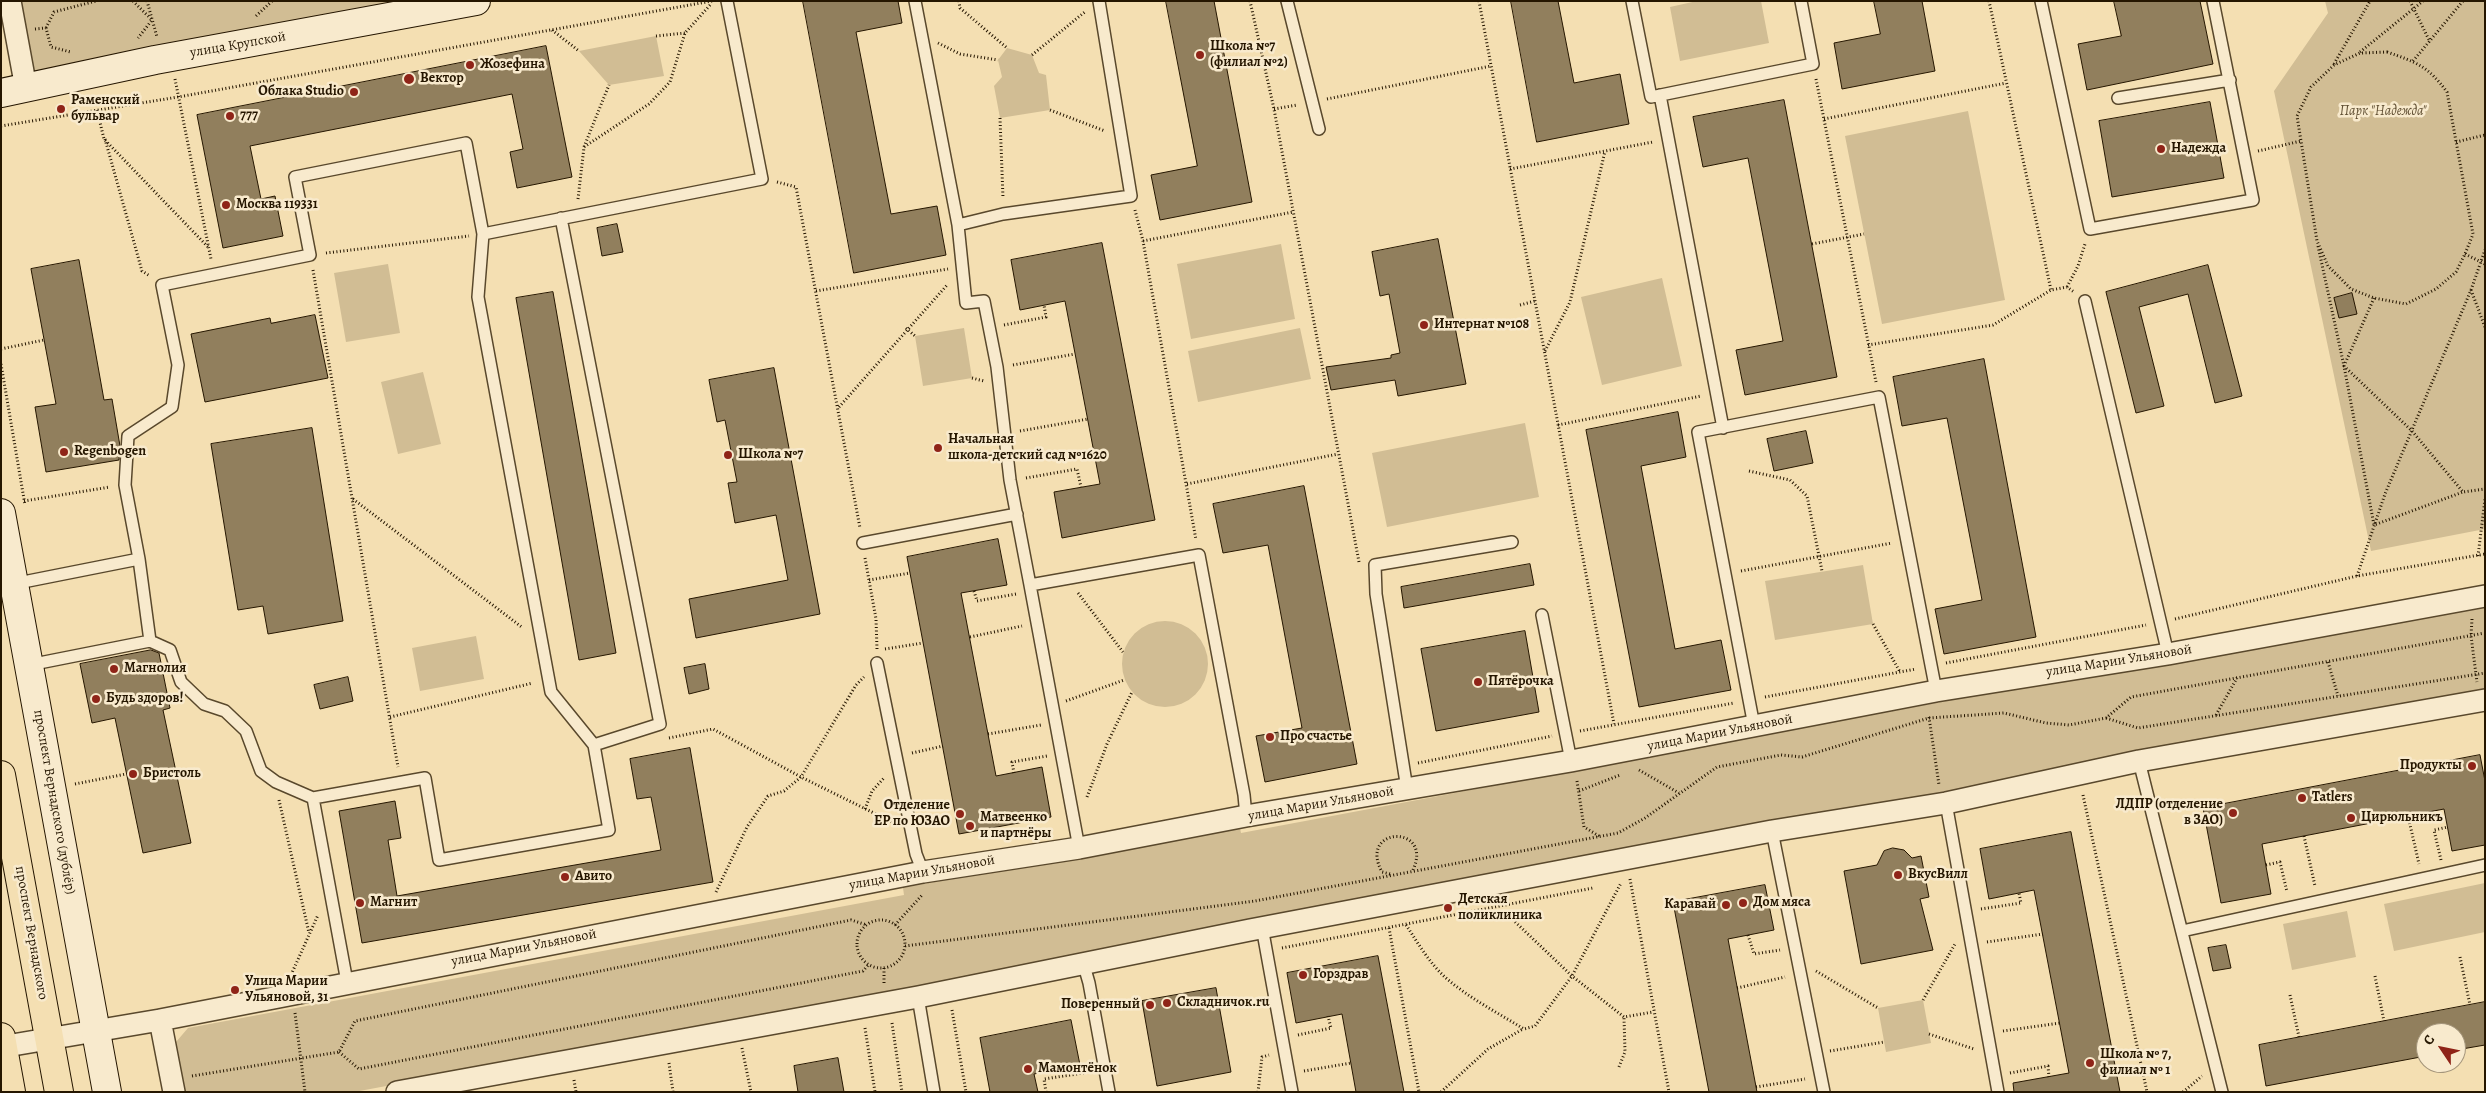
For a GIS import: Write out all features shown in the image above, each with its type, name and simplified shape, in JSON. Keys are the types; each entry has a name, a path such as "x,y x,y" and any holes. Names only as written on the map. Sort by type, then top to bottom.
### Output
{"main road":[{"name":"проспект Вернадского","path":"1,775 59,1092"},
{"path":"2,1043 11,1092"}],"street":[{"path":"10,1 14,91"},
{"name":"улица Крупской","path":"14,91 155,60 476,1"},
{"name":"проспект Вернадского (дублёр)","path":"1,513 12,584 29,665 106,1092"},
{"name":"улица Марии Ульяновой","path":"2,1043 50,1038 160,1020 347,982 924,881 1079,848 1246,816 1407,789 1573,767 1754,726 1936,691 2168,654 2479,597"},
{"path":"397,1092 918,997 1262,927 1943,797 2482,701"},
{"path":"160,1020 173,1085"}],"lane":[{"path":"483,234 762,179 727,1"},
{"path":"915,1 958,225 966,303 984,301 997,367 1010,480 1079,848"},
{"path":"1287,1 1319,130"},
{"path":"1632,1 1651,97 1813,64 1801,1"},
{"path":"2042,1 2090,229 2253,200 2214,1"},
{"path":"958,225 1003,214 1131,196 1122,137 1095,4"},
{"path":"2118,98 2230,80"},
{"path":"1660,95 1723,428"},
{"path":"29,665 150,641 170,650 182,682 204,704 225,711 246,731 261,771 276,782 313,798 425,778 439,860 609,830 594,745 551,692 548,679 478,297 483,234 466,143 295,177 310,255 162,285 178,365 172,407 128,436 125,485 139,559 150,641"},
{"path":"561,218 660,724 594,745"},
{"path":"2085,301 2168,654"},
{"path":"1754,726 1698,432 1879,397 1936,691"},
{"path":"863,543 1017,514"},
{"path":"1407,789 1376,594 1375,565 1512,542"},
{"path":"1031,589 1068,579 1199,555 1242,785 1246,816"},
{"path":"12,584 139,559"},
{"path":"1542,615 1573,767"},
{"path":"877,663 916,854 924,881"},
{"path":"2139,761 2222,1092"},
{"path":"1943,797 1998,1092"},
{"path":"313,798 347,982"},
{"path":"1772,831 1824,1092"},
{"path":"2182,931 2319,902 2422,877 2485,865"},
{"path":"1262,927 1292,1092"},
{"path":"1083,962 1106,1069 1109,1092"},
{"path":"918,997 934,1092"}],"path":[{"path":"72,53 51,47 46,28 54,12 96,1"},
{"path":"133,1 152,20"},
{"path":"147,1 160,46"},
{"path":"1,126 178,97 713,1 685,33 670,82 648,104 584,147"},
{"path":"958,1 960,8 1007,48"},
{"path":"1250,1 1294,212 1358,561 1376,594"},
{"path":"1479,1 1614,724"},
{"path":"1989,1 2051,290"},
{"path":"2370,1 2334,65 2311,87 2297,116 2317,241 2344,366 2374,525"},
{"path":"2410,1 2430,42"},
{"path":"2334,65 2360,52 2423,1"},
{"path":"2413,61 2463,1"},
{"path":"1032,55 1095,4"},
{"path":"128,41 138,39 152,20"},
{"path":"32,29 46,28"},
{"path":"551,30 579,51"},
{"path":"656,36 685,33"},
{"path":"922,35 960,54 998,60"},
{"path":"2317,241 2328,266 2352,289 2374,298 2406,304 2442,283 2456,272 2473,234 2447,92 2433,73 2413,61 2387,52 2360,52"},
{"path":"1813,64 1879,397"},
{"path":"1274,109 1491,66"},
{"path":"174,74 214,274"},
{"path":"1824,119 2006,83"},
{"path":"577,215 584,147 609,85"},
{"path":"97,110 142,271 162,285"},
{"path":"1050,110 1122,137"},
{"path":"1000,118 1003,214"},
{"path":"2456,142 2485,135"},
{"path":"104,138 208,247"},
{"path":"1510,169 1668,139"},
{"path":"2244,154 2301,141"},
{"path":"1544,352 1570,302 1605,151"},
{"path":"714,896 746,827 768,796 784,791 801,777 856,685 877,663 876,619 796,187"},
{"path":"1131,196 1143,240 1199,555"},
{"path":"1143,240 1294,212"},
{"path":"1868,345 1993,325 2051,290 2067,287 2078,266 2090,229"},
{"path":"401,782 310,255 483,234"},
{"path":"1812,244 1864,234"},
{"path":"2357,576 2374,525 2483,263 2485,250"},
{"path":"2465,254 2483,263"},
{"path":"816,292 963,267"},
{"path":"838,407 906,328 963,267"},
{"path":"2471,290 2485,327"},
{"path":"2344,366 2374,298"},
{"path":"1520,305 1535,301"},
{"path":"989,328 1046,317 1044,305"},
{"path":"906,328 915,336"},
{"path":"1,349 44,340"},
{"path":"997,367 1076,354"},
{"path":"1,364 24,501 125,485"},
{"path":"2344,366 2412,431 2463,492"},
{"path":"1558,425 1716,393"},
{"path":"1004,434 1088,419"},
{"path":"1187,484 1338,454"},
{"path":"1010,480 1077,470 1081,487"},
{"path":"1749,471 1790,480 1807,496 1822,572"},
{"path":"2374,525 2463,492 2485,489"},
{"path":"352,498 542,643"},
{"path":"2478,556 2485,499"},
{"path":"1725,574 1906,540"},
{"path":"869,580 910,573"},
{"path":"1068,579 1123,652"},
{"path":"974,591 977,601 1031,589"},
{"path":"2479,597 2471,636 2482,701"},
{"path":"970,637 1037,622"},
{"path":"1872,624 1900,672"},
{"path":"2106,718 2131,698 2485,633"},
{"path":"877,651 923,643"},
{"path":"2328,662 2338,696"},
{"path":"905,946 1255,901 1599,836 1624,830 1645,818 1717,767 1781,755 1802,757 1929,718 2004,713 2046,723 2068,725 2106,718 2138,728 2485,672"},
{"path":"2215,716 2237,678"},
{"path":"390,716 548,679"},
{"path":"1053,705 1124,680"},
{"path":"1076,826 1107,744 1132,692"},
{"path":"1930,712 1929,718 1943,797"},
{"path":"988,734 1056,723"},
{"path":"650,727 658,741 713,729 801,777 912,832"},
{"path":"897,757 943,746"},
{"path":"1014,772 1012,762 1062,753"},
{"path":"1573,767 1579,791 1584,827 1599,836"},
{"path":"1636,768 1679,793"},
{"path":"1579,791 1628,772"},
{"path":"74,784 126,774"},
{"path":"865,809 872,791 883,779 900,774"},
{"path":"276,782 309,934"},
{"path":"2083,795 2147,1092"},
{"path":"2408,816 2422,877"},
{"path":"2444,873 2434,830 2448,827"},
{"path":"1391,875 1382,872 1376,861 1377,849 1385,839 1396,836 1408,839 1416,848 1418,860 1413,871"},
{"path":"2304,836 2319,902"},
{"path":"2266,865 2280,862 2291,907"},
{"path":"1630,879 1669,1092"},
{"path":"895,924 924,881"},
{"path":"1441,1092 1488,1049 1524,1029 1535,1026 1572,976 1621,883"},
{"path":"305,1092 290,973 330,890"},
{"path":"1923,1000 1966,916 2021,903 2019,893"},
{"path":"1510,917 1572,976 1624,1017 1653,1012"},
{"path":"339,1052 355,1021 851,920 866,925 880,920 895,924 901,930 905,946 898,960 884,967 869,964 863,959 857,945 858,938 866,925"},
{"path":"1406,925 1445,978 1524,1029"},
{"path":"1389,928 1419,1092"},
{"path":"1971,945 2043,934"},
{"path":"1748,935 1754,954 1795,947"},
{"path":"2460,957 2470,1005"},
{"path":"1798,961 1878,1008"},
{"path":"173,1085 301,1058 339,1052 359,1069 862,971 869,964"},
{"path":"883,988 884,967"},
{"path":"1737,988 1800,974"},
{"path":"2375,976 2384,1021"},
{"path":"2290,995 2299,1037"},
{"path":"952,1009 966,1092"},
{"path":"1282,1038 1331,1028 1328,1016"},
{"path":"1619,1067 1625,1052 1624,1017"},
{"path":"892,1023 902,1092"},
{"path":"1987,1033 2060,1023"},
{"path":"865,1028 876,1092"},
{"path":"1929,1034 1991,1054"},
{"path":"1816,1053 1884,1042"},
{"path":"742,1048 751,1092"},
{"path":"1258,1092 1262,1057 1285,1051"},
{"path":"669,1062 673,1092"},
{"path":"1289,1074 1351,1063"},
{"path":"2183,1092 2215,1065"},
{"path":"1995,1075 2048,1066 2050,1077"},
{"path":"1046,1092 1044,1079 1106,1069"},
{"path":"1756,1087 1821,1077"},
{"path":"574,1080 576,1092"}],"green space":[{"path":"17,1 442,1 33,77"},
{"path":"1697,1 1761,1 1769,43 1680,61 1670,7"},
{"name":"Парк \"Надежда\"","path":"2325,1 2485,1 2485,529 2371,551 2274,91 2328,13"},
{"path":"656,36 664,76 609,85 579,51"},
{"path":"1007,48 1032,55 1039,73 1046,75 1050,110 1000,118 994,86 1002,77 998,60"},
{"path":"1968,111 2005,300 1882,324 1845,136"},
{"path":"1281,244 1295,319 1191,339 1177,264"},
{"path":"388,264 400,333 346,342 334,273"},
{"path":"1662,278 1682,366 1602,385 1581,297"},
{"path":"964,328 972,378 923,386 915,336"},
{"path":"1300,328 1311,379 1198,402 1188,351"},
{"path":"423,372 441,444 398,454 381,382"},
{"path":"1525,423 1539,497 1387,527 1372,453"},
{"path":"1863,565 1873,624 1775,640 1765,581"},
{"path":"2485,600 2485,697 354,1092 184,1092 176,1042 188,1028 904,895 903,888 1239,823 1241,833"},
{"path":"1165,621 1182,624 1196,633 1205,647 1208,664 1205,681 1196,695 1182,704 1165,707 1148,704 1134,695 1125,681 1122,664 1125,647 1134,633 1148,624"},
{"path":"476,636 484,679 420,691 412,648"},
{"path":"2485,883 2485,932 2394,951 2384,904"},
{"path":"2347,911 2356,957 2292,970 2283,924"},
{"path":"1923,1000 1931,1043 1886,1052 1878,1008"}],"building":[{"path":"803,1 898,1 902,23 856,32 891,214 937,206 946,255 854,273"},
{"path":"1166,1 1214,1 1252,202 1160,220 1151,175 1197,166"},
{"path":"1511,1 1558,1 1574,83 1620,74 1629,124 1537,142"},
{"path":"1874,1 1922,1 1935,71 1842,89 1834,43 1880,34"},
{"path":"2114,1 2200,1 2213,64 2087,90 2078,44 2121,36"},
{"path":"546,46 572,177 517,188 510,152 523,149 512,94 250,146 261,199 275,196 283,236 223,248 197,115"},
{"path":"1784,100 1837,377 1745,395 1736,350 1783,341 1748,158 1703,167 1693,117"},
{"name":"Надежда","path":"2210,102 2224,178 2112,197 2099,121"},
{"path":"617,224 623,252 602,256 597,228"},
{"name":"Интернат №108","path":"1438,239 1466,384 1398,396 1395,380 1331,390 1326,367 1391,358 1391,355 1400,353 1389,294 1380,296 1372,252"},
{"path":"1102,243 1155,520 1062,538 1054,492 1100,484 1065,301 1020,310 1011,260"},
{"path":"79,260 104,400 112,399 120,446 119,460 46,472 35,407 56,404 31,269"},
{"path":"2208,265 2242,396 2215,403 2188,294 2139,307 2164,406 2136,413 2106,292"},
{"path":"553,292 616,653 579,660 516,298"},
{"path":"2352,293 2357,314 2339,318 2334,298"},
{"path":"315,315 328,378 205,402 191,334 270,318 271,323"},
{"path":"1984,359 2036,637 1944,654 1935,609 1982,600 1947,418 1902,426 1893,377"},
{"path":"774,368 820,614 696,638 689,599 788,580 776,515 735,523 728,483 737,482 725,420 717,422 709,380"},
{"path":"1678,412 1686,457 1641,466 1675,649 1721,640 1731,690 1639,707 1586,430"},
{"path":"312,428 343,621 268,634 263,606 238,610 211,444"},
{"path":"1806,431 1813,463 1774,471 1767,439"},
{"path":"1304,486 1357,764 1265,782 1256,736 1302,728 1268,545 1223,553 1213,504"},
{"path":"998,539 1007,585 961,593 996,776 1042,767 1051,817 959,834 907,557"},
{"path":"1530,564 1534,585 1404,608 1401,587"},
{"path":"1525,631 1539,712 1436,731 1421,649"},
{"path":"151,650 159,653 170,708 163,710 191,843 143,853 115,718 92,723 80,664"},
{"path":"705,664 709,689 689,694 684,668"},
{"path":"348,677 353,701 320,709 314,685"},
{"path":"690,748 713,882 362,943 339,811 395,801 401,838 388,840 397,896 661,850 651,797 637,799 630,759"},
{"path":"2480,755 2485,781 2485,845 2452,851 2444,809 2262,844 2271,894 2221,903 2203,808"},
{"path":"2071,832 2120,1092 2014,1092 2013,1083 2069,1073 2034,890 1989,899 1980,849"},
{"path":"1893,848 1904,850 1912,858 1921,856 1929,897 1920,899 1933,950 1861,964 1844,871 1877,865 1884,851"},
{"path":"1765,885 1774,930 1728,939 1757,1092 1709,1092 1673,902"},
{"path":"2226,945 2231,968 2213,971 2208,948"},
{"path":"1378,956 1404,1092 1356,1092 1342,1014 1296,1023 1287,973"},
{"path":"1216,988 1231,1072 1157,1086 1142,1001"},
{"path":"2485,1002 2485,1045 2466,1048 2466,1023 2416,1023 2416,1058 2266,1086 2259,1045"},
{"path":"1071,1020 1080,1065 1034,1074 1038,1092 990,1092 980,1038"},
{"path":"838,1058 844,1092 798,1092 794,1066"}],"place":[{"name":"Школа №7 (филиал №2)","path":"1200,55"},
{"name":"Жозефина","path":"470,65"},
{"name":"Вектор","path":"409,79"},
{"name":"Облака Studio","path":"354,92"},
{"name":"Раменский бульвар","path":"61,109"},
{"name":"777","path":"230,116"},
{"name":"Надежда","path":"2161,149"},
{"name":"Москва 119331","path":"226,205"},
{"name":"Интернат №108","path":"1424,325"},
{"name":"Начальная школа-детский сад №1620","path":"938,448"},
{"name":"Regenbogen","path":"64,452"},
{"name":"Школа №7","path":"728,455"},
{"name":"Магнолия","path":"114,669"},
{"name":"Пятёрочка","path":"1478,682"},
{"name":"Будь здоров!","path":"96,699"},
{"name":"Про счастье","path":"1270,737"},
{"name":"Продукты","path":"2472,766"},
{"name":"Бристоль","path":"133,774"},
{"name":"Tatlers","path":"2302,798"},
{"name":"ЛДПР (отделение в ЗАО)","path":"2233,813"},
{"name":"Отделение ЕР по ЮЗАО","path":"960,814"},
{"name":"Цирюльникъ","path":"2351,818"},
{"name":"Матвеенко и партнёры","path":"970,826"},
{"name":"ВкусВилл","path":"1898,875"},
{"name":"Авито","path":"565,877"},
{"name":"Магнит","path":"360,903"},
{"name":"Дом мяса","path":"1743,903"},
{"name":"Каравай","path":"1726,905"},
{"name":"Детская поликлиника","path":"1448,908"},
{"name":"Горздрав","path":"1303,975"},
{"name":"Улица Марии Ульяновой, 31","path":"235,990"},
{"name":"Складничок.ru","path":"1167,1003"},
{"name":"Поверенный","path":"1150,1005"},
{"name":"Школа № 7, филиал № 1","path":"2090,1063"},
{"name":"Мамонтёнок","path":"1028,1069"}]}
